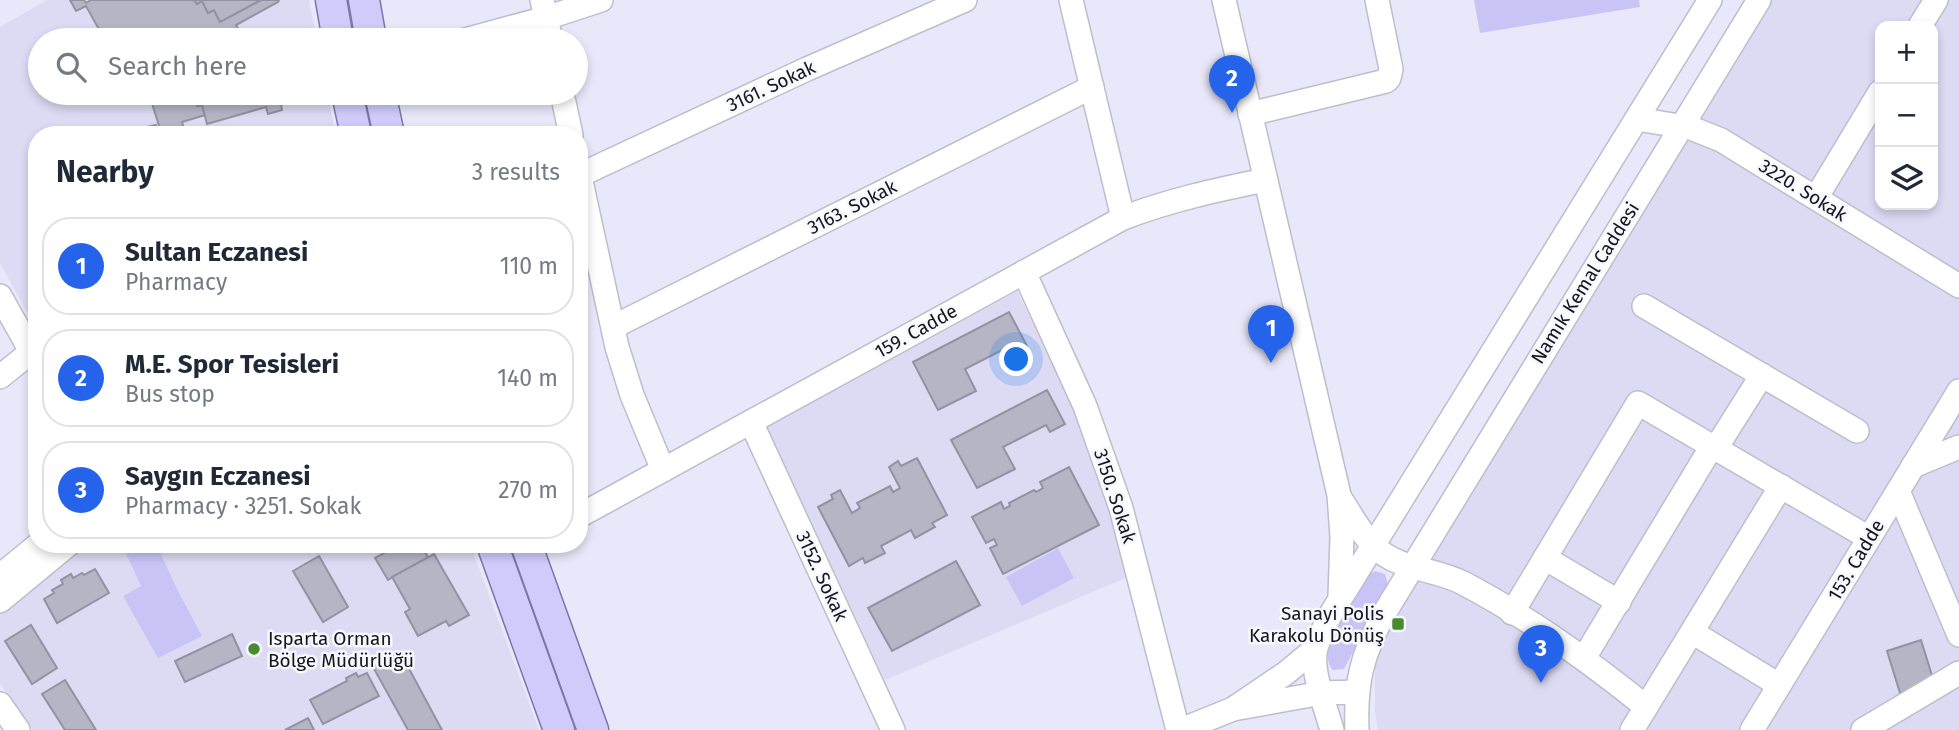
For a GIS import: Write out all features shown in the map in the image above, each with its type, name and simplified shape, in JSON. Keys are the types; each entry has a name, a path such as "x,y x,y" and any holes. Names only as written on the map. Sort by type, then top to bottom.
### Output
{"main road":[{"path":"331,0 336,28"},
{"path":"364,0 369,28"},
{"path":"350,105 354,126"},
{"path":"383,105 387,126"},
{"path":"495,553 559,730"},
{"path":"529,553 593,730"}],"street":[{"path":"514,28 546,20 601,0"},
{"name":"3161. Sokak","path":"588,170 807,69 965,0"},
{"path":"1071,0 1123,218"},
{"path":"1224,0 1339,495 1342,537 1340,599"},
{"path":"1250,114 1382,83 1390,78 1391,69 1377,0"},
{"path":"1233,709 1315,649 1340,599 1710,0"},
{"name":"Namık Kemal Caddesi","path":"1357,730 1357,692 1366,650 1385,612 1759,0"},
{"path":"1923,21 1936,0"},
{"name":"3163. Sokak","path":"613,327 1092,87"},
{"path":"1815,198 1875,100"},
{"path":"565,105 569,126"},
{"name":"3220. Sokak","path":"1637,119 1681,125 1703,131 1721,140 1959,286"},
{"name":"159. Cadde","path":"588,511 1123,218 1190,195 1265,180"},
{"path":"588,211 617,347 632,395 663,470"},
{"name":"3150. Sokak","path":"1024,272 1085,406 1117,496 1179,730"},
{"path":"0,296 28,346"},
{"path":"1644,306 1857,431"},
{"path":"0,377 28,361"},
{"path":"1584,658 1714,447 1762,375"},
{"name":"153. Cadde","path":"1752,730 1959,391"},
{"path":"1513,613 1638,403 1870,538"},
{"name":"3152. Sokak","path":"751,422 893,730"},
{"path":"1913,466 1959,447"},
{"path":"1632,730 1781,486"},
{"path":"1898,491 1959,635"},
{"path":"1339,495 1374,546 1391,558 1462,582 1584,658 1646,707"},
{"path":"0,576 28,553"},
{"path":"0,601 58,553"},
{"path":"1545,558 1619,602"},
{"path":"1692,632 1779,685"},
{"path":"1315,649 1315,666 1332,730"},
{"path":"1863,730 1959,673"},
{"path":"1179,730 1233,709 1322,693 1357,692"},
{"path":"0,704 18,730"}],"shaded area":[{"path":"47,0 309,0 315,28 28,28 28,105 330,105 334,126 28,126 28,314 0,263 0,27"},
{"path":"1474,0 1639,0 1640,7 1480,33"},
{"path":"1772,0 1959,0 1959,730 1378,730 1375,711 1375,662 1385,635 1406,595"},
{"path":"1017,291 1077,411 1099,470 1128,577 885,680 766,426"},
{"path":"1058,548 1074,578 1022,606 1006,577"},
{"name":"Isparta Orman Bölge Müdürlüğü","path":"77,553 473,553 539,730 32,730 0,684 0,613"},
{"path":"126,553 160,553 202,636 158,658 123,596 141,586"},
{"path":"1375,571 1385,574 1388,584 1386,590 1344,669 1333,670 1329,661 1332,637 1366,576"}],"building":[{"path":"70,0 84,0 86,3 91,0 194,0 197,4 202,1 208,13 214,10 220,22 261,0 279,0 236,25 238,28 98,28 86,6 76,11"},
{"path":"194,0 261,0 220,22 214,10 208,13 202,1 197,4"},
{"path":"152,105 202,105 205,115 182,122 183,126 159,126"},
{"path":"202,105 281,105 282,110 268,114 266,107 207,124"},
{"path":"1009,312 1027,346 1012,354 1008,347 965,369 976,391 938,410 913,362"},
{"path":"1047,390 1065,424 1050,432 1046,425 1003,447 1015,469 977,488 951,440"},
{"path":"917,458 947,515 932,523 935,527 915,538 911,530 881,546 885,553 865,563 863,558 849,566 818,507 833,499 831,495 840,490 852,513 860,508 857,503 890,486 893,492 900,488 889,467 898,461 901,466"},
{"path":"1069,467 1099,525 1003,574 990,548 997,545 994,539 986,543 972,517 1001,502 1004,509 1010,506 1009,503 1043,488 1040,482"},
{"path":"384,553 426,553 428,557 388,580 375,558"},
{"path":"434,554 469,615 449,626 446,621 418,636 405,612 410,609 392,577"},
{"path":"319,556 348,607 323,622 293,571"},
{"path":"956,561 980,605 892,651 868,608"},
{"path":"95,569 109,593 57,623 44,599 54,593 52,590 63,584 61,580 71,574 73,578"},
{"path":"31,625 57,668 32,684 5,641"},
{"path":"232,634 242,656 185,682 175,661"},
{"path":"1921,640 1934,682 1900,693 1887,651"},
{"path":"400,652 442,730 408,730 373,667"},
{"path":"356,673 358,677 367,673 379,696 323,724 310,700 347,681 346,678"},
{"path":"65,680 96,730 65,730 42,694"},
{"path":"308,718 314,730 285,730"}],"place":[{"name":"M.E. Spor Tesisleri","path":"1232,113"},
{"name":"Sultan Eczanesi","path":"1271,363"},
{"name":"Sanayi Polis Karakolu Dönüş","path":"1398,624"},
{"name":"Isparta Orman Bölge Müdürlüğü","path":"254,649"},
{"name":"Saygın Eczanesi","path":"1541,683"}]}
